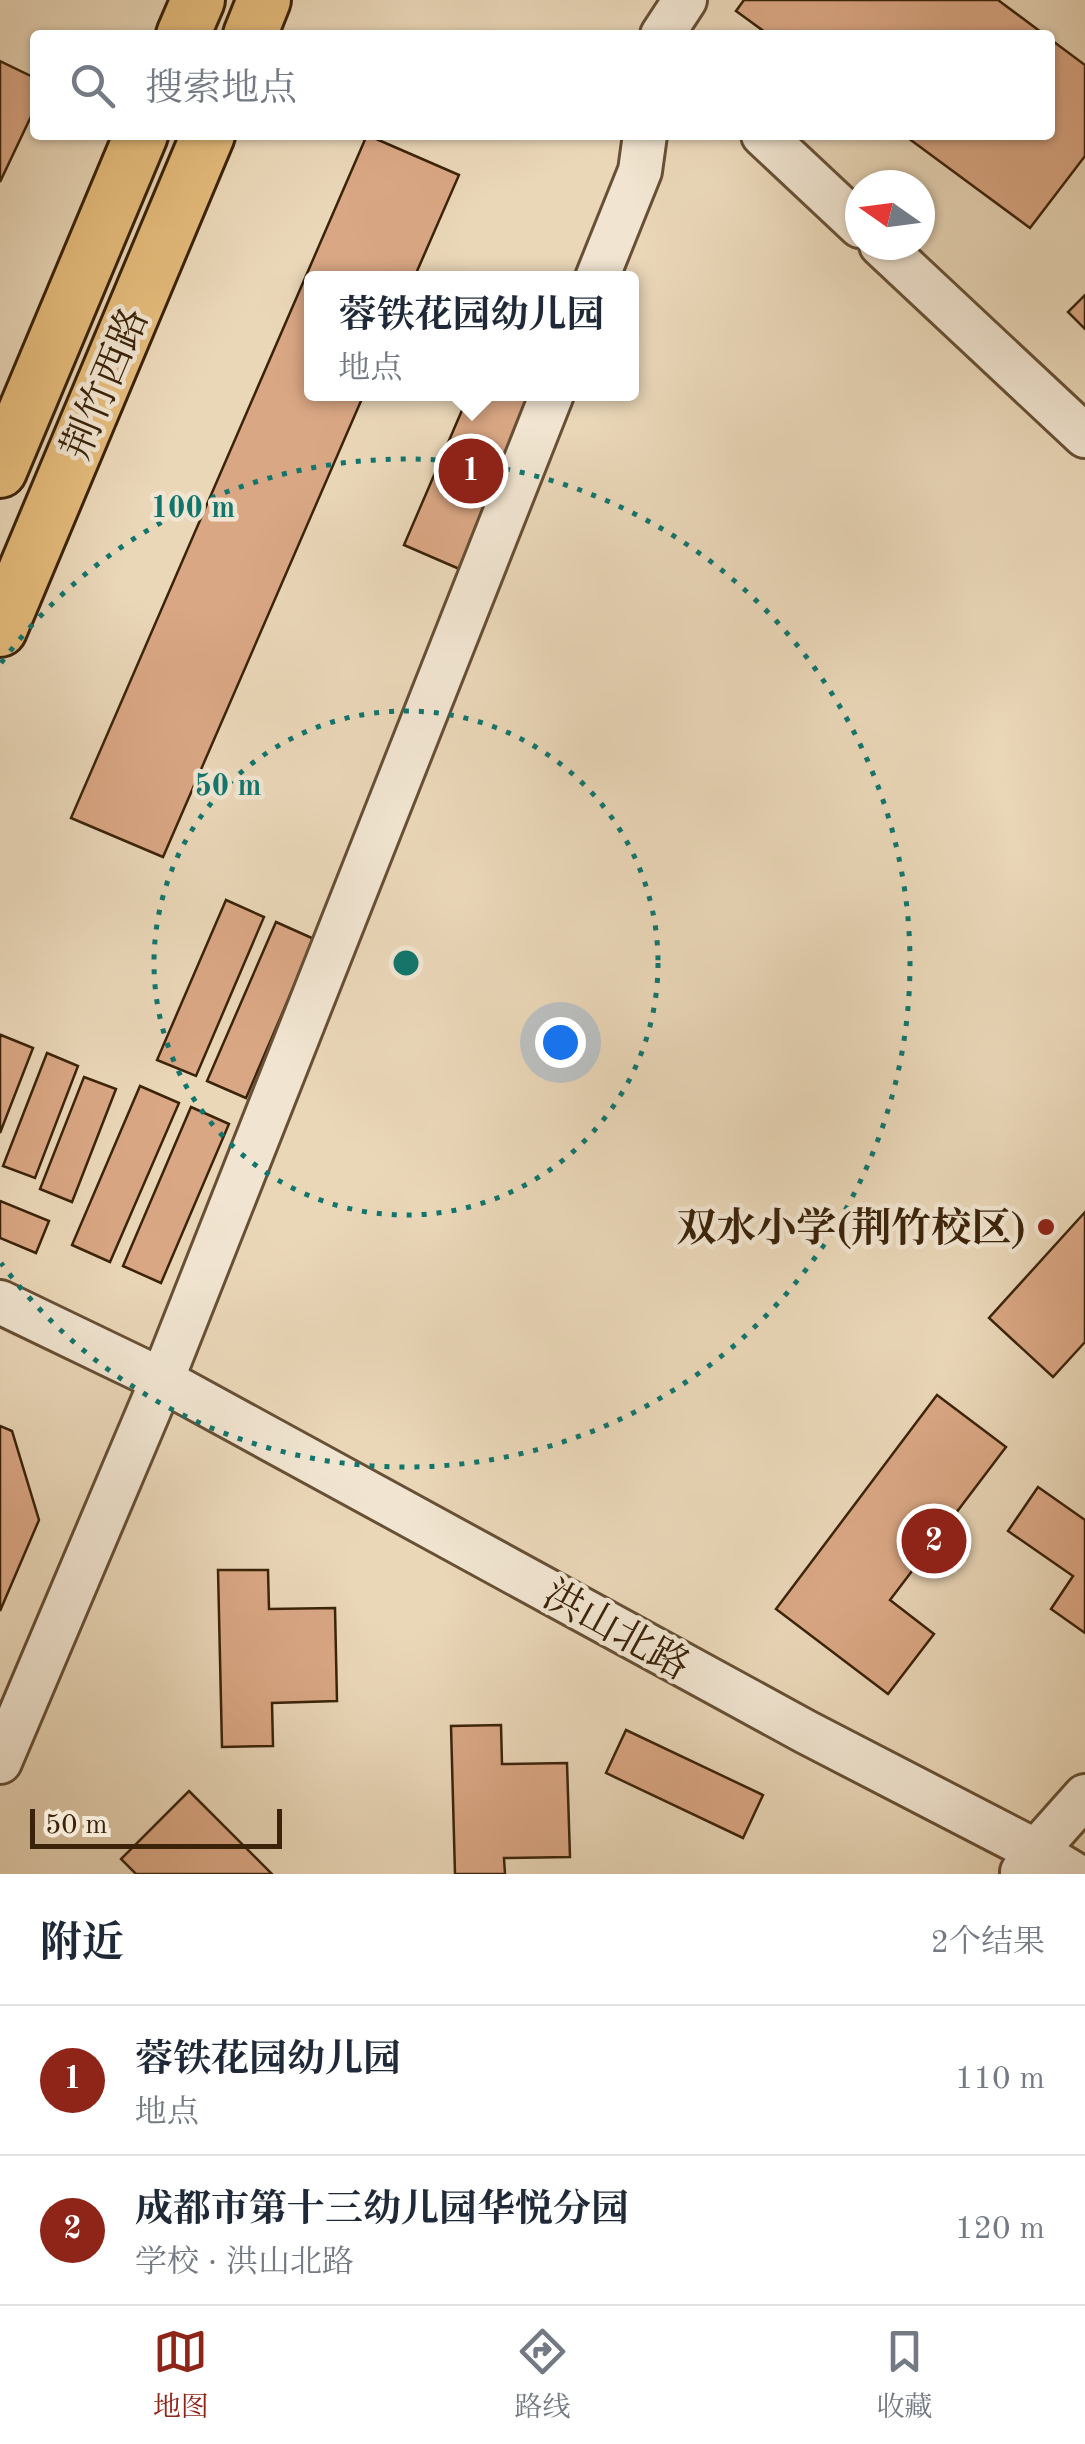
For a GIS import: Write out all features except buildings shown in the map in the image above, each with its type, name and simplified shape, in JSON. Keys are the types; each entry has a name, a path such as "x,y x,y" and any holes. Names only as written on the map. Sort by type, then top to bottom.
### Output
{"main road":[{"path":"185,30 198,0"},
{"path":"252,30 264,0"},
{"name":"荆竹西路","path":"0,471 139,140"},
{"name":"荆竹西路","path":"0,630 206,140"}],"street":[{"path":"665,30 686,0"},
{"path":"601,271 640,171 644,140"},
{"path":"768,140 845,212"},
{"path":"897,260 1085,436"},
{"path":"0,1762 162,1380 549,401"},
{"name":"洪山北路","path":"0,1302 162,1380 806,1732 1057,1864"},
{"path":"1057,1864 1085,1796"}],"place":[{"name":"蓉铁花园幼儿园","path":"471,471"},
{"name":"双水小学(荆竹校区)","path":"1046,1227"},
{"name":"成都市第十三幼儿园华悦分园","path":"934,1541"}]}
